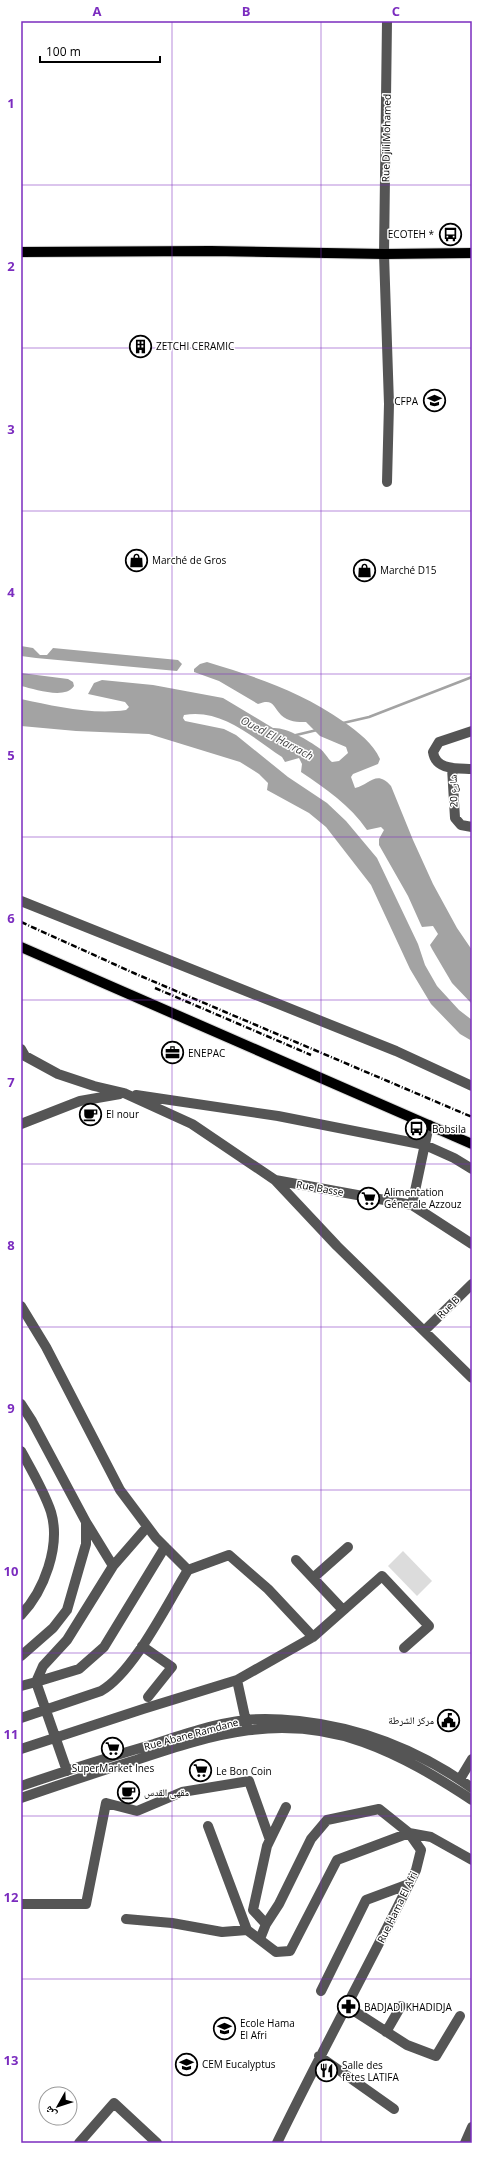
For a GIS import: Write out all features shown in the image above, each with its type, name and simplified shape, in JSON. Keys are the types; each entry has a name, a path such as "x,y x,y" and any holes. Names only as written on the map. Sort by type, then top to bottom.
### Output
{"main road":[{"path":"21,252 211,251 384,254 472,253"},
{"path":"21,947 472,1144"}],"street":[{"name":"Rue Djili Mohamed","path":"387,21 384,254 389,404 387,482"},
{"path":"472,731 439,742 434,748 434,756 438,763 444,767 472,769"},
{"name":"شارع 20","path":"452,768 455,818 461,824 472,827"},
{"path":"21,901 396,1051 472,1086"},
{"path":"21,1049 25,1056 58,1074 94,1086 124,1093 278,1116 425,1145 454,1158 472,1169"},
{"path":"21,1124 80,1101 124,1093 192,1124 275,1180 337,1246 472,1378"},
{"path":"412,1206 429,1125"},
{"name":"Rue Basse","path":"275,1180 412,1206 472,1244"},
{"name":"Rue B","path":"424,1331 472,1284"},
{"path":"21,1306 46,1347 120,1490 147,1526 188,1570"},
{"path":"21,1404 32,1420 86,1522 113,1566"},
{"path":"21,1451 49,1507 53,1531 45,1578 37,1596 21,1615"},
{"path":"21,1656 53,1628 67,1610 86,1544 86,1522"},
{"path":"67,1771 36,1682 43,1666 67,1640 113,1566 147,1526"},
{"path":"21,1686 79,1669 104,1647 165,1547"},
{"path":"313,1578 348,1547"},
{"path":"21,1718 101,1691 113,1684 142,1646 188,1570 229,1555 268,1589 313,1638"},
{"path":"296,1560 343,1610"},
{"path":"21,1749 237,1680 313,1638 382,1576 429,1626 404,1648"},
{"path":"142,1646 172,1667 148,1697"},
{"path":"237,1680 247,1725"},
{"name":"Rue Abane Ramdane","path":"21,1786 194,1731 247,1725 280,1719 332,1725 384,1739 410,1751 460,1779 472,1788"},
{"path":"21,1798 247,1725 296,1729 340,1736 362,1742 411,1763 472,1800"},
{"path":"460,1779 472,1759"},
{"path":"21,1904 86,1904 106,1803 137,1811 182,1792 249,1780 270,1840"},
{"path":"266,1924 253,1910 270,1840 286,1807"},
{"path":"260,1940 266,1924 279,1904 311,1839 327,1820 379,1809 409,1833 431,1837 472,1860"},
{"path":"208,1826 248,1930 276,1952 290,1951 337,1860 409,1833"},
{"name":"Rue Hama El Afri","path":"277,2143 319,2056 348,2007 416,1870 421,1850 409,1833"},
{"path":"321,1991 366,1900 409,1884"},
{"path":"126,1919 172,1923 222,1932 248,1930"},
{"path":"386,2032 401,2006"},
{"path":"348,2007 407,2045 436,2056 460,2016"},
{"path":"319,2056 394,2109"},
{"path":"78,2143 114,2103 158,2143"},
{"path":"465,2143 472,2127"}],"shaded area":[{"path":"403,1551 432,1581 417,1596 388,1566"}],"water":[{"path":"21,646 33,648 40,655 47,655 53,648 178,660 182,664 177,671 36,658 21,656"},
{"name":"Oued El Harrach","path":"207,662 278,686 328,711 365,738 377,753 380,759 378,764 353,774 351,777 355,788 377,778 386,781 391,786 433,884 457,928 472,950 472,1004 452,983 432,949 430,945 438,934 433,926 422,927 408,896 379,845 379,839 384,830 381,827 367,830 345,805 301,772 302,764 299,758 285,762 282,757 236,726 224,720 198,714 184,715 183,718 185,721 224,729 236,735 288,777 327,803 346,821 377,858 418,944 425,965 437,986 459,1010 472,1020 472,1041 460,1034 431,1004 410,969 371,885 326,827 309,813 267,790 268,783 259,774 240,762 149,734 76,731 21,726 21,699 87,711 126,710 129,707 125,702 88,694 94,683 102,680 153,685 223,698 273,728 290,732 309,741 321,750 332,762 339,761 348,753 346,747 320,736 306,722 287,719 281,715 270,702 258,704 219,681 194,672 194,669 200,664"},
{"path":"21,673 68,679 73,682 74,686 70,690 57,693 21,686"}],"waterway":[{"path":"343,723 369,717 472,677"},
{"name":"Oued El Harrach","path":"292,736 317,730"}],"railway":[{"path":"21,922 136,974 472,1117"},
{"path":"155,988 311,1055"}],"place":[{"name":"ECOTEH *","path":"450,234"},
{"name":"ZETCHI CERAMIC","path":"140,346"},
{"name":"CFPA","path":"434,401"},
{"name":"Marché de Gros","path":"137,560"},
{"name":"Marché D15","path":"364,570"},
{"name":"ENEPAC","path":"173,1053"},
{"name":"El nour","path":"91,1114"},
{"name":"Bobsila","path":"417,1129"},
{"name":"Alimentation Génerale Azzouz","path":"369,1198"},
{"name":"مركز الشرطة","path":"449,1720"},
{"name":"SuperMarket Ines","path":"113,1748"},
{"name":"Le Bon Coin","path":"201,1771"},
{"name":"مقهى القدس","path":"129,1792"},
{"name":"BADJADI KHADIDJA","path":"349,2007"},
{"name":"Ecole Hama El Afri","path":"225,2029"},
{"name":"CEM Eucalyptus","path":"187,2064"},
{"name":"Salle des fêtes LATIFA","path":"327,2071"}]}
